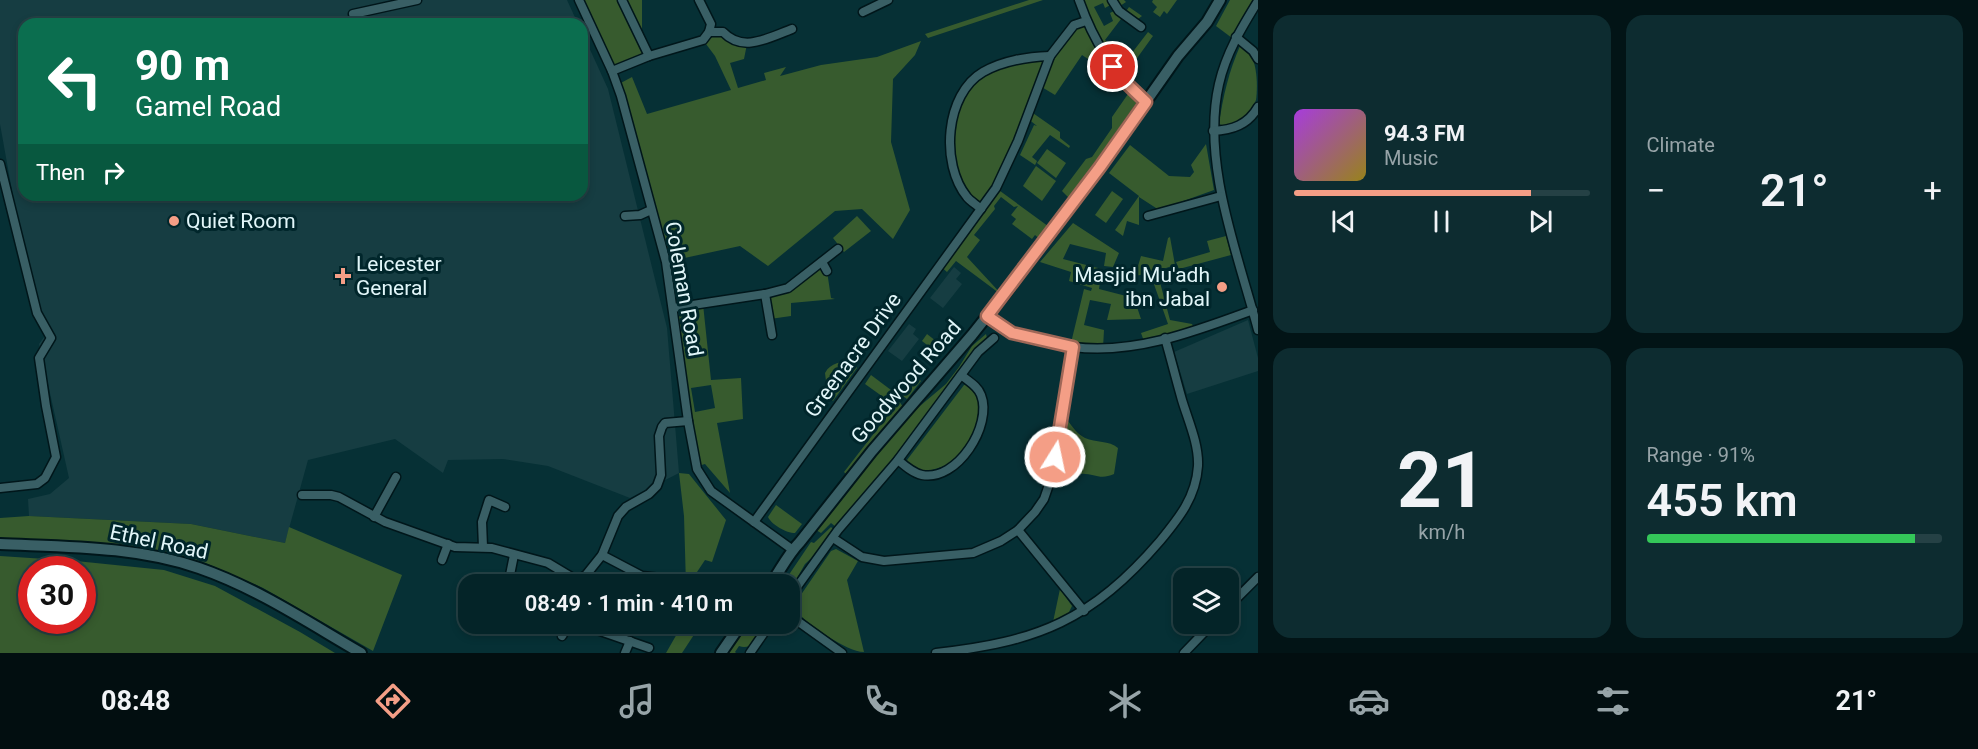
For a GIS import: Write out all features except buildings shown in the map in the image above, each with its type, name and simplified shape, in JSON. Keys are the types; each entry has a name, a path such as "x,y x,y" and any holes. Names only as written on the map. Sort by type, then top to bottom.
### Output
{"street":[{"path":"353,14 417,0"},
{"name":"Coleman Road","path":"579,0 587,18"},
{"path":"622,0 649,56"},
{"path":"612,71 649,56 703,40 711,24 699,0"},
{"path":"863,12 888,0"},
{"path":"1079,0 1086,21 1103,53 1122,79 1146,102"},
{"path":"1112,0 1119,10 1141,27"},
{"name":"Goodwood Road","path":"778,574 793,550 872,451 987,316 1100,167 1179,56 1207,22 1220,0"},
{"path":"1258,1 1236,38 1219,83 1213,131 1221,196 1258,330"},
{"name":"Coleman Road","path":"588,19 612,71 666,262 688,422 700,476 711,490 793,550"},
{"name":"Greenacre Drive","path":"754,522 996,188 1016,145 1050,57 1074,26 1086,21"},
{"path":"709,32 723,32 731,40 746,44 791,33"},
{"path":"1236,38 1253,51 1258,59"},
{"path":"981,209 967,197 953,171 949,141 955,110 964,89 982,73 1003,63 1031,57 1050,57"},
{"path":"1213,131 1239,126 1251,118 1258,107"},
{"path":"0,164 37,313 51,338 39,358 56,457 45,478 37,484 0,488"},
{"path":"1148,216 1221,196"},
{"path":"625,216 640,215 651,210"},
{"path":"673,308 765,294 788,288 824,267 838,249"},
{"path":"765,294 772,335"},
{"path":"987,316 1012,333 1071,347 1108,348 1144,344 1204,328 1252,310"},
{"path":"800,583 833,538 898,460 978,352 994,338"},
{"path":"936,653 1020,639 1084,611 1111,592 1154,548 1181,516 1195,483 1197,454 1165,338"},
{"path":"833,538 862,557 884,561 973,553 1001,541 1018,530 1044,499 1052,476 1071,347"},
{"path":"898,460 914,472 932,475 953,466 969,452 981,426 982,397 972,383 961,375"},
{"path":"588,574 602,555 618,516 626,507 649,494 659,480 659,436 662,427 665,423 688,422"},
{"path":"374,517 396,477"},
{"path":"302,495 322,494 339,497 374,517 448,544 469,548 492,548 548,563 566,574"},
{"path":"483,547 482,522 489,500 505,507"},
{"path":"1018,530 1084,611"},
{"name":"Ethel Road","path":"0,544 119,550 175,561 198,568 254,592 362,653"},
{"path":"442,560 448,544"},
{"path":"510,574 514,555"},
{"path":"602,555 635,574"},
{"path":"1239,597 1258,577"},
{"path":"800,623 842,653"},
{"path":"614,634 649,648"},
{"path":"721,653 734,634"},
{"path":"750,653 763,634"},
{"path":"1184,653 1202,634"},
{"path":"625,653 630,641"}],"shaded area":[{"name":"Leicester General","path":"0,0 567,0 575,18 18,18 18,201 588,201 588,45 608,89 667,328 679,473 630,498 548,466 503,459 448,460 443,473 395,439 308,460 285,543 191,524 29,516 28,499 50,494 69,478 39,344 47,333 18,224 0,124"},
{"path":"954,267 961,273 956,279 962,284 943,308 930,298"},
{"path":"1248,320 1258,358 1258,371 1187,394 1174,352"},
{"path":"909,324 916,329 913,334 919,339 902,361 888,351"}],"green space":[{"path":"579,0 642,0 642,42 649,56 612,71"},
{"path":"1029,0 1043,0 928,38 925,34"},
{"path":"1079,0 1124,0 1126,2 1117,8 1114,3 1105,8 1103,3 1094,7 1104,26 1113,21 1110,13 1117,11 1124,14 1129,7 1142,16 1134,22 1124,15 1105,40 1128,58 1148,32 1153,36 1122,79 1103,54 1097,65 1082,55 1055,95 1040,86 1030,111 1060,132 1060,138 1070,146 1069,148 1050,135 1032,157 1037,161 1035,165 1020,155 1034,125 1037,126 1027,118 996,188 1052,229 1042,241 1035,235 1032,239 1012,224 1016,219 1011,215 1018,206 1014,207 1001,197 994,206 995,209 974,235 980,240 967,257 1003,296 956,261 947,272 940,266 981,209 967,197 953,171 949,141 967,86 1003,63 1050,56 1074,25 1086,21"},
{"path":"1153,0 1177,0 1167,14 1164,11 1160,17 1153,12 1157,7 1152,2"},
{"path":"1230,0 1254,0 1232,38 1216,26"},
{"path":"709,32 747,44 744,59 730,63 738,88 766,80 764,73 786,67 780,76 821,65 877,57 921,41 915,55 893,79 891,142 910,210 893,239 862,209 835,211 768,266 740,246 666,262 617,85 632,77 647,114 731,90 715,56 703,40"},
{"path":"1240,46 1246,49 1254,61 1257,78 1256,100 1241,119 1230,125 1219,124 1227,84"},
{"path":"1129,87 1145,102 1073,202 1062,191 1086,159 1092,157 1112,128 1112,117 1128,94"},
{"path":"1206,144 1214,190 1164,208 1156,208 1139,197 1139,225 1127,221 1123,236 1115,230 1139,196 1109,173 1130,145 1169,176 1190,177 1194,172 1191,165"},
{"path":"1047,149 1066,163 1056,178 1037,163"},
{"path":"1036,166 1056,181 1042,201 1023,186"},
{"path":"1112,191 1123,199 1106,223 1095,215"},
{"path":"857,216 871,231 844,252 833,238"},
{"path":"1073,223 1119,253 1113,267 1104,266 1106,253 1070,244 1063,259 1102,269 1099,289 1134,298 1141,319 1107,320 1111,304 1090,300 1084,325 1104,330 1103,348 1070,347 1084,289 1091,291 1092,288 1069,281 1071,272 1040,262"},
{"path":"1226,236 1231,255 1179,269 1176,262 1210,252 1207,241"},
{"path":"1170,237 1175,265 1157,271 1170,320 1192,324 1195,330 1145,344 1141,333 1168,324 1150,273 1135,276 1141,256 1163,261"},
{"path":"822,262 827,271 831,298 835,299 791,303 791,316 770,319 765,294 788,288"},
{"path":"703,304 711,380 741,378 743,419 717,423 730,493 705,464 698,466 673,308","holes":["711,385 715,408 695,412 691,388"]},
{"path":"927,334 946,349 941,356 922,341"},
{"path":"986,334 987,338 976,349 875,482 836,527 831,523 821,533 816,530 908,416 946,384 972,346"},
{"path":"853,361 857,368 833,401 828,397 825,373 827,369 840,362"},
{"path":"871,375 899,396 893,404 865,384"},
{"path":"914,375 921,381 907,399 900,394"},
{"path":"967,384 980,397 974,430 976,433 966,449 954,460 921,472 907,460"},
{"path":"899,401 903,407 846,474 844,472"},
{"path":"1067,420 1085,438 1118,448 1114,474 1100,477 1079,474 1055,486"},
{"path":"679,473 689,474 726,520 712,562 705,560 696,574 686,574 684,516"},
{"path":"776,505 802,524 795,533 776,526 770,520 768,517"},
{"path":"29,516 191,524 285,543 289,527 402,575 373,651 263,588 201,561 114,544 0,541 0,518"},
{"path":"831,527 834,530 799,574 789,574 811,542 814,543"},
{"path":"836,549 858,561 847,580 864,652 856,651 827,636 800,615 800,596 831,551"},
{"path":"0,556 18,557 18,634 96,634 96,563 164,570 215,586 335,653 0,653"},
{"path":"1060,589 1072,606 1068,614 1053,622"},
{"path":"677,634 694,634 682,653 666,653"},
{"path":"741,634 759,634 747,647 739,646 736,653 727,653"}],"place":[{"name":"Quiet Room","path":"174,221"},
{"name":"Leicester General","path":"343,276"},
{"name":"Masjid Mu'adh ibn Jabal","path":"1222,287"}],"route":[{"path":"1055,457 1073,347 1012,333 987,316 1100,167 1146,102 1113,67"}]}
